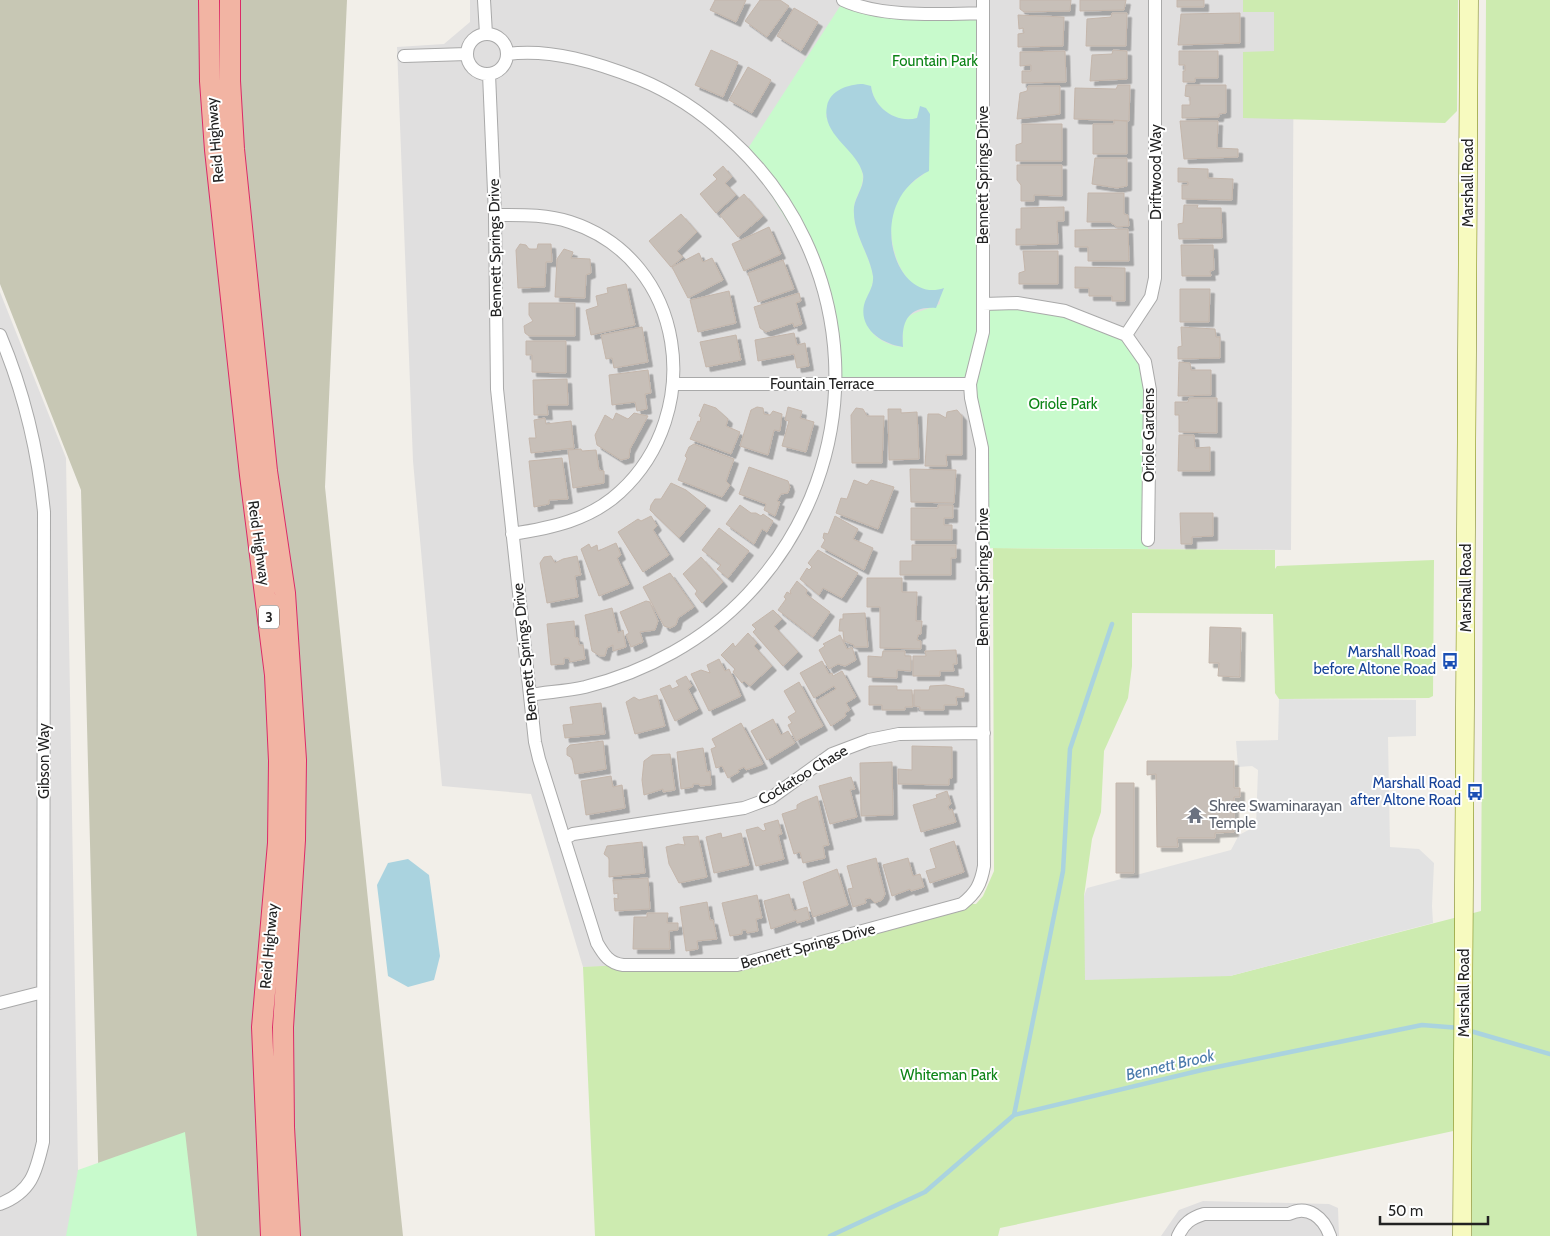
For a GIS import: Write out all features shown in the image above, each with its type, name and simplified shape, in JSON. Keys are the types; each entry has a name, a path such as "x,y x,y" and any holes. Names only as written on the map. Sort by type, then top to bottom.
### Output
{"highway":[{"name":"Reid Highway","path":"209,0 210,81 215,150 276,684 279,761 278,843 262,1028 271,1236"},
{"name":"Reid Highway","path":"230,0 230,81 234,149 267,471 285,593 296,760 296,840 283,1027 284,1127 290,1236"}],"main road":[{"name":"Marshall Road","path":"1462,1236 1469,0"}],"street":[{"path":"484,0 486,34"},
{"path":"843,0 867,8 902,12 983,13"},
{"name":"Bennett Springs Drive","path":"489,74 495,215 497,389 535,742 597,943 604,956 613,963 737,965 962,904 975,893 981,882 984,866 982,448 971,398 970,384 982,332 983,304 983,0"},
{"name":"Driftwood Way","path":"1126,335 1151,297 1155,278 1154,0"},
{"path":"486,34 500,39 507,54 502,67 489,74 476,71 471,66 467,54 472,40 486,34"},
{"path":"507,54 530,51 611,69 656,86 696,109 745,152 766,175 790,209 802,231 820,274 833,323 834,384 829,431 817,482 781,551 748,594 700,634 656,662 634,672 582,687 530,695"},
{"path":"404,56 467,54"},
{"path":"495,215 546,216 571,222 595,233 628,258 649,284 662,309 670,334 674,384 665,424 656,445 645,464 620,492 587,515 565,524 512,534"},
{"path":"983,304 1018,303 1065,311 1126,335"},
{"name":"Gibson Way","path":"0,335 15,371 29,416 41,480 44,512 43,1142 38,1167 26,1190 0,1204"},
{"name":"Oriole Gardens","path":"1126,335 1145,362 1149,376 1148,540"},
{"name":"Fountain Terrace","path":"674,384 970,384"},
{"name":"Cockatoo Chase","path":"564,839 573,834 744,808 771,798 832,754 869,740 899,734 984,733"},
{"path":"0,1003 43,992"},
{"path":"1178,1236 1182,1227 1192,1218 1204,1214 1288,1214 1296,1210 1312,1212 1322,1220 1330,1236"}],"shaded area":[{"path":"0,0 347,0 325,487 403,1236 100,1236 81,490 0,284"},
{"path":"470,0 1294,0 1291,550 1148,549 1151,405 970,384 975,416 984,866 962,904 737,965 583,967 531,794 442,786 413,461 397,47 444,44 470,22"},
{"path":"0,292 66,458 78,1170 76,1236 0,1236"},
{"path":"1279,699 1416,700 1416,736 1388,737 1390,847 1419,849 1434,863 1433,923 1230,976 1085,980 1084,896 1087,888 1231,850 1239,835 1256,826 1258,770 1252,766 1238,767 1236,741 1278,740"},
{"path":"1203,1201 1329,1204 1338,1208 1339,1236 1161,1236 1179,1210"}],"green space":[{"path":"844,0 851,4 983,13 983,303 1017,303 1103,325 1138,352 1151,405 1148,549 982,548 982,448 970,384 834,384 820,274 745,153","holes":["871,86 873,94 881,107 901,119 917,118 920,110 924,174 914,181 898,199 893,211 891,232 896,257 907,278 915,286 927,291 944,289 939,296 940,304 915,313 906,320 903,347 895,346 880,339 869,328 866,321 865,305 873,276 858,234 854,216 855,202 863,176 859,163 832,130 826,114"]},
{"path":"1243,0 1458,0 1457,111 1445,123 1243,118 1243,52 1274,51 1274,12 1243,12"},
{"name":"Whiteman Park","path":"1486,0 1550,0 1550,1236 1472,1236 1472,1127 1000,1228 998,1236 595,1236 583,967 623,965 721,966 962,904 976,904 983,896 994,871 993,548 1275,550 1275,569 1277,566 1434,560 1433,696 1429,698 1279,699 1275,693 1273,614 1132,613 1132,666 1128,698 1104,751 1101,812 1092,839 1084,896 1230,976 1481,911"},
{"path":"185,1132 197,1236 66,1236 78,1170"}],"water":[{"path":"863,84 871,86 876,101 894,116 909,119 917,118 920,106 926,108 930,114 929,171 908,186 896,206 891,227 893,249 900,268 912,282 927,289 944,288 936,308 918,310 908,318 903,330 903,347 880,339 865,321 863,314 864,305 871,288 873,276 858,234 854,216 855,203 863,183 863,174 854,157 834,134 827,116 829,100 836,92 852,85"},
{"path":"408,859 429,875 440,956 434,980 408,987 388,976 377,885 388,863"}],"building":[{"path":"715,0 746,0 736,22 710,10"},
{"path":"760,0 780,0 789,6 767,37 745,21"},
{"path":"1020,0 1071,0 1070,11 1024,12 1020,9"},
{"path":"1080,0 1126,0 1124,10 1080,11"},
{"path":"1177,0 1204,0 1204,7 1177,7"},
{"path":"794,8 818,22 801,51 777,36"},
{"path":"1112,13 1127,13 1126,46 1086,46 1087,19 1111,17"},
{"path":"1240,13 1240,43 1178,45 1181,14"},
{"path":"1018,15 1064,17 1063,46 1018,47 1018,34 1024,33 1023,28 1019,29"},
{"path":"711,50 738,62 723,97 695,85"},
{"path":"1113,50 1127,51 1127,79 1090,81 1092,55 1112,54"},
{"path":"1065,51 1066,82 1022,83 1022,71 1031,71 1031,65 1020,66 1020,52"},
{"path":"1179,51 1218,51 1218,78 1195,78 1195,82 1183,82 1185,65 1179,65"},
{"path":"748,67 771,80 752,113 729,100"},
{"path":"1118,85 1130,85 1129,121 1074,119 1075,88 1116,89"},
{"path":"1186,85 1226,85 1226,113 1219,114 1219,117 1182,118 1182,105 1190,105 1190,97 1185,96"},
{"path":"1028,86 1060,86 1060,114 1017,119 1020,93 1027,91"},
{"path":"1114,120 1127,121 1127,154 1093,154 1093,124 1114,124"},
{"path":"1180,121 1218,121 1217,148 1238,149 1238,157 1184,159"},
{"path":"1022,124 1062,124 1062,161 1016,161 1016,145 1022,143"},
{"path":"1095,158 1127,158 1127,186 1117,188 1092,184"},
{"path":"1017,165 1062,165 1062,196 1034,195 1034,201 1021,201 1021,185 1017,180"},
{"path":"723,166 732,177 725,183 736,195 716,213 700,194 717,179 713,175"},
{"path":"1178,168 1208,169 1208,178 1233,179 1232,200 1182,199 1182,185 1188,185 1188,182 1178,182"},
{"path":"1088,193 1124,193 1124,214 1128,215 1129,226 1117,227 1110,222 1087,222"},
{"path":"744,194 763,216 738,237 720,215"},
{"path":"1184,205 1198,205 1197,208 1221,208 1222,238 1179,239 1178,224 1183,223"},
{"path":"1064,207 1064,221 1057,221 1058,244 1016,245 1016,229 1021,229 1021,208"},
{"path":"681,214 697,232 677,251 683,257 671,267 649,241"},
{"path":"769,227 781,254 744,271 732,244"},
{"path":"1128,229 1129,261 1088,261 1088,247 1075,247 1075,230"},
{"path":"520,244 526,245 529,249 537,249 538,244 551,244 552,262 546,262 545,287 518,288 516,250"},
{"path":"1181,245 1213,245 1214,270 1210,271 1211,276 1182,276"},
{"path":"564,249 573,252 571,258 590,259 591,273 586,275 585,298 555,297 557,259"},
{"path":"1023,251 1058,251 1058,284 1019,284 1019,273 1025,271"},
{"path":"699,253 703,262 712,258 723,280 688,298 672,267"},
{"path":"783,260 794,289 758,302 748,273"},
{"path":"1075,267 1125,268 1125,301 1112,301 1112,296 1089,296 1089,288 1075,288"},
{"path":"626,284 635,325 591,335 586,310 598,306 596,296 608,293 607,288"},
{"path":"1180,289 1210,289 1209,322 1180,322"},
{"path":"729,291 736,323 698,332 690,300"},
{"path":"799,293 801,301 796,303 802,324 794,327 793,323 766,332 760,328 754,307"},
{"path":"529,303 575,303 575,336 529,336 525,333 524,326 533,321 529,315"},
{"path":"642,327 648,362 614,368 612,358 606,359 601,335"},
{"path":"1181,327 1215,329 1216,337 1220,337 1220,358 1178,359 1178,347 1182,346"},
{"path":"794,333 797,345 805,343 809,366 797,368 794,354 758,361 755,340"},
{"path":"736,335 741,360 706,367 700,342"},
{"path":"526,341 566,341 566,373 532,372 532,355 526,355"},
{"path":"1179,362 1190,363 1191,370 1211,370 1211,395 1178,396"},
{"path":"648,370 651,393 645,394 647,409 637,411 635,402 612,405 609,375"},
{"path":"567,379 568,405 547,405 548,415 534,415 533,380"},
{"path":"1189,398 1217,398 1217,433 1179,432 1179,415 1175,415 1175,402 1188,402"},
{"path":"704,404 716,408 728,419 726,426 740,432 731,454 690,439 698,421 700,422 701,417 699,416"},
{"path":"757,407 763,408 764,414 770,415 773,411 782,414 780,431 774,430 768,455 740,446 751,410"},
{"path":"788,407 802,411 800,418 814,422 806,452 782,446 789,421 785,420"},
{"path":"856,408 863,409 867,416 884,416 882,463 852,463 851,415"},
{"path":"888,409 901,409 901,413 917,412 919,459 889,460"},
{"path":"957,410 962,416 962,455 946,455 947,466 925,466 928,414 939,414 946,418 947,412"},
{"path":"616,413 628,419 634,413 648,416 630,449 629,458 621,460 597,445 595,435 605,415 613,420"},
{"path":"545,418 546,424 571,421 574,448 531,453 529,438 536,438 534,420"},
{"path":"1179,435 1194,435 1195,448 1210,447 1210,471 1178,471"},
{"path":"694,444 734,459 726,481 730,485 722,497 678,480 687,458 685,456 689,447"},
{"path":"581,449 582,451 596,450 599,470 604,471 604,483 573,488 568,450"},
{"path":"562,458 568,499 549,500 549,504 534,507 529,461"},
{"path":"749,467 788,481 790,487 788,493 781,494 777,501 780,502 775,516 764,510 766,504 739,494"},
{"path":"910,469 956,470 954,503 911,502"},
{"path":"854,480 867,485 871,480 894,487 878,529 836,513 841,498 847,499"},
{"path":"671,483 686,490 706,506 679,538 650,510 655,499 661,499"},
{"path":"740,505 751,513 761,516 763,514 773,521 767,532 762,529 754,544 726,524"},
{"path":"938,505 953,505 953,518 944,518 944,525 952,525 952,540 911,540 911,508 938,508"},
{"path":"1180,513 1213,513 1213,536 1192,537 1192,544 1181,544"},
{"path":"651,516 657,526 653,530 669,555 643,572 618,532 638,519 641,521"},
{"path":"835,516 858,529 853,539 873,548 864,570 821,547 825,540 823,538 824,533 828,534"},
{"path":"719,528 749,551 728,578 717,569 721,565 702,550"},
{"path":"616,543 621,555 617,558 629,584 599,596 581,549 589,544 591,548 597,545 598,551"},
{"path":"912,545 956,545 956,558 951,558 951,575 900,575 900,561 912,561"},
{"path":"818,550 858,573 842,598 823,588 819,595 800,579 807,568 809,570 812,567 808,563"},
{"path":"551,556 555,563 577,556 581,575 575,576 578,597 547,603 540,563 544,557"},
{"path":"701,557 723,582 702,603 695,594 697,591 683,574"},
{"path":"670,573 694,607 678,618 676,625 670,628 664,626 643,587"},
{"path":"867,578 902,578 902,592 917,592 916,621 922,621 921,634 918,635 917,640 921,641 921,649 880,648 880,607 867,607"},
{"path":"797,581 807,590 806,594 830,612 813,637 778,610 786,599 784,597 787,592 791,594 790,591"},
{"path":"646,601 650,602 658,621 655,630 640,632 643,642 631,647 626,635 629,633 620,612"},
{"path":"612,608 618,633 623,630 626,647 613,651 613,645 607,648 605,656 600,656 592,651 585,615"},
{"path":"773,610 782,619 774,626 798,652 783,666 753,632 756,629 752,625"},
{"path":"865,613 868,647 854,647 854,645 844,641 843,631 839,631 840,619 843,619 843,614"},
{"path":"574,621 575,637 578,638 579,645 583,645 585,659 570,662 569,658 564,658 564,664 551,665 547,624"},
{"path":"1210,627 1241,628 1240,677 1218,676 1219,663 1209,663"},
{"path":"748,633 757,643 754,646 772,666 750,686 744,681 742,683 733,672 735,669 721,655 733,643 735,647"},
{"path":"840,635 847,649 852,647 856,660 845,666 838,664 829,669 819,650 825,646 823,644"},
{"path":"956,650 957,664 953,664 954,671 940,671 940,676 913,676 913,656 926,656 925,651"},
{"path":"883,651 905,651 905,656 911,656 911,671 897,670 897,678 868,677 868,656 882,657"},
{"path":"719,659 725,671 729,669 741,696 709,711 691,674 701,670 710,673 707,665"},
{"path":"822,661 829,674 832,673 833,676 842,671 856,697 846,703 850,710 845,713 846,716 831,726 816,701 836,689 834,686 814,698 800,673"},
{"path":"686,676 692,686 688,689 698,709 675,721 660,689 670,685 672,689 679,686 676,681"},
{"path":"799,682 823,726 796,741 788,725 792,723 788,717 796,712 784,691"},
{"path":"946,685 964,689 964,697 956,697 957,705 944,705 944,710 920,710 920,707 914,706 914,690 929,690 930,686"},
{"path":"869,686 897,686 897,690 912,690 913,707 905,707 905,710 882,710 882,705 869,705"},
{"path":"657,695 665,726 635,734 626,702 634,697 639,700"},
{"path":"601,703 605,734 565,738 563,725 573,724 570,707"},
{"path":"773,719 781,735 788,731 795,743 767,760 751,731"},
{"path":"741,723 763,764 746,770 744,767 728,778 722,766 716,768 711,749 716,747 712,739"},
{"path":"603,741 606,769 575,774 572,758 567,755 567,748 570,745"},
{"path":"912,746 952,747 952,778 949,779 949,785 898,784 898,769 912,770"},
{"path":"703,748 707,772 710,771 711,785 700,786 699,784 693,784 693,787 681,789 677,752"},
{"path":"670,754 675,790 663,792 663,789 644,795 642,780 644,761 652,755"},
{"name":"Shree Swaminarayan Temple","path":"1147,761 1234,761 1234,788 1240,788 1240,797 1234,797 1234,832 1215,833 1215,838 1177,838 1178,847 1157,847 1156,774 1147,775"},
{"path":"892,762 893,815 861,816 860,763"},
{"path":"611,776 613,787 622,785 625,808 586,815 581,781"},
{"path":"851,777 855,789 850,790 857,817 830,824 819,786"},
{"path":"1116,783 1134,783 1134,873 1116,873"},
{"path":"947,791 951,804 948,806 949,810 952,809 956,822 921,832 913,805 937,798 936,795"},
{"path":"817,796 829,845 823,846 825,858 803,863 800,852 794,854 782,814 797,809 797,805"},
{"path":"778,820 782,834 778,835 784,859 756,866 746,830 758,827 763,831 766,830 764,824"},
{"path":"721,833 722,838 741,833 749,865 714,873 706,837"},
{"path":"698,836 707,877 679,883 669,864 666,847 678,844 685,845 683,837"},
{"path":"954,841 964,872 930,883 926,871 936,868 930,849"},
{"path":"642,842 645,873 609,877 609,858 604,854 607,846"},
{"path":"876,858 885,894 882,900 875,903 870,898 865,899 866,903 853,907 848,889 853,888 847,866"},
{"path":"908,858 913,876 920,874 924,887 911,891 910,889 892,896 883,865"},
{"path":"837,869 848,905 813,917 803,882"},
{"path":"648,878 650,909 615,911 614,898 618,899 618,893 614,894 613,880"},
{"path":"789,894 794,911 807,907 810,919 797,923 796,920 771,929 764,901"},
{"path":"757,895 762,918 756,919 758,931 747,933 746,930 742,930 742,934 730,936 722,903"},
{"path":"707,902 710,920 713,920 717,939 697,941 698,949 686,951 680,907"},
{"path":"647,913 668,913 667,923 678,923 678,930 669,931 670,949 633,949 634,917 647,917"}],"waterway":[{"path":"1014,1115 1063,871 1070,749 1112,624"},
{"name":"Bennett Brook","path":"830,1236 925,1192 1014,1115 1202,1070 1422,1025 1460,1028"},
{"name":"Bennett Brook","path":"1467,1030 1550,1054"}],"place":[{"name":"Marshall Road before Altone Road","path":"1450,661"},
{"name":"Marshall Road after Altone Road","path":"1475,792"},
{"name":"Shree Swaminarayan Temple","path":"1195,815"}],"park label":[{"name":"Fountain Park","path":"935,61"},
{"name":"Oriole Park","path":"1063,404"}]}
